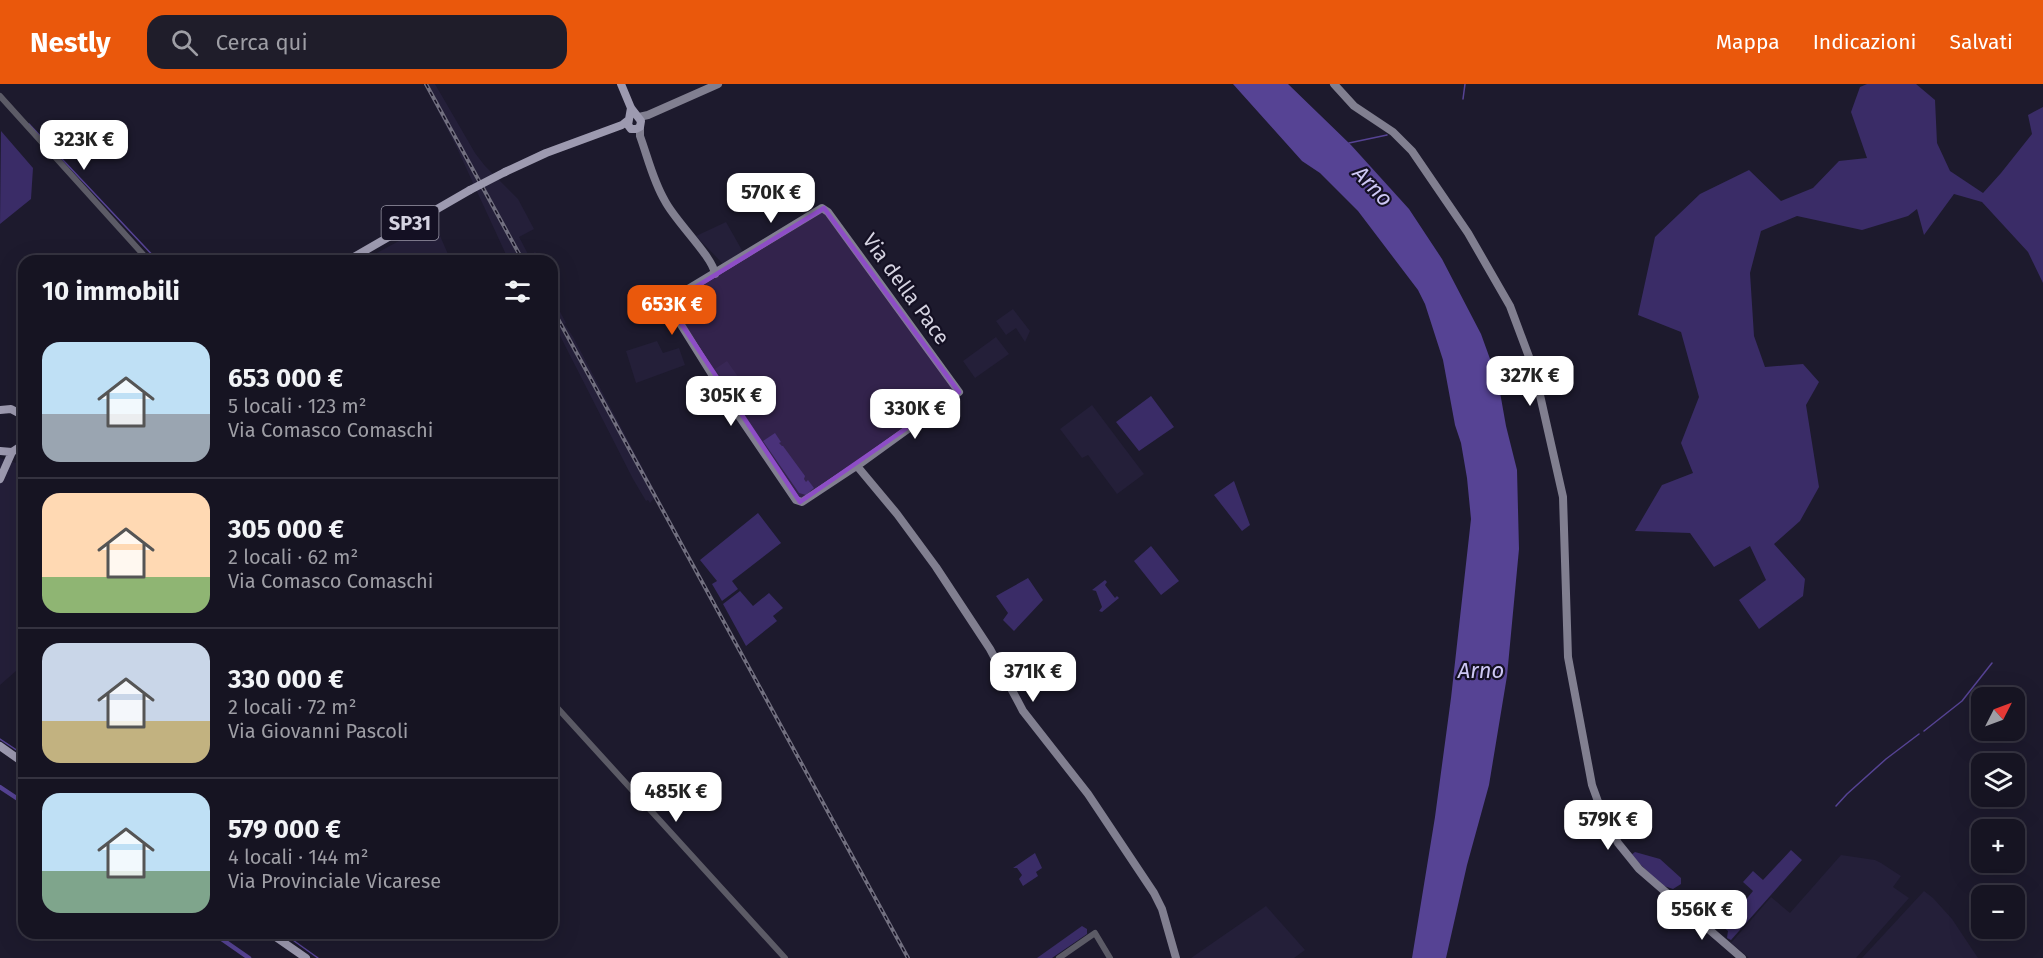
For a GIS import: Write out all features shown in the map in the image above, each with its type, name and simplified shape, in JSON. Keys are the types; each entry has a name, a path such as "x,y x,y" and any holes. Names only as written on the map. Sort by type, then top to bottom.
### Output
{"main road":[{"path":"621,84 665,202 678,222 712,262 715,274"},
{"name":"SP31","path":"356,255 505,172 546,153 635,122 718,84"},
{"path":"1334,84 1354,106 1397,135 1412,151 1468,233 1510,306 1535,373 1563,497 1568,657 1592,785 1597,800 1609,827 1635,865 1742,958"},
{"name":"Via della Pace","path":"728,266 823,208 959,392 857,466"},
{"path":"712,262 728,266"},
{"path":"728,266 668,303 721,389 797,500 806,501 857,466 901,519 936,567 985,642 1023,711 1088,794 1154,893 1162,909 1176,958"},
{"path":"0,410 11,409 18,413"},
{"path":"0,479 12,452 18,448"},
{"path":"0,451 12,452"},
{"path":"0,746 18,759"},
{"path":"279,939 306,958"}],"street":[{"path":"0,96 144,255"},
{"path":"558,709 785,958"},
{"path":"1059,958 1095,933 1110,958"}],"highlighted area":[{"path":"824,208 959,392 800,502 668,304"}],"shaded area":[{"path":"424,84 435,84 475,153 518,199 534,229 519,237 528,255 506,255 456,146"},
{"path":"1867,84 1916,84 1935,100 1937,143 1950,171 1983,193 2032,134 2028,115 2043,107 2043,283 2028,252 1982,202 1954,194 1924,235 1917,209 1908,216 1862,230 1797,216 1761,231 1750,273 1754,336 1765,367 1803,364 1819,382 1806,405 1819,487 1800,521 1774,544 1805,579 1803,596 1759,629 1739,600 1766,580 1750,546 1714,567 1690,533 1635,531 1662,485 1693,473 1681,443 1699,397 1681,332 1638,315 1655,237 1700,194 1749,170 1781,201 1813,188 1839,161 1867,158 1851,112 1860,87"},
{"path":"1,131 33,168 31,199 0,224"},
{"path":"434,222 448,255 373,255"},
{"path":"726,222 743,252 723,264 696,236"},
{"path":"558,308 566,323 564,324 657,495 650,503 646,501 558,332"},
{"path":"1013,309 1030,331 1025,342 1016,328 1006,335 996,321"},
{"path":"996,337 1009,354 975,378 963,361"},
{"path":"657,341 663,353 679,348 685,365 636,383 626,351"},
{"path":"727,361 741,381 730,390 715,369"},
{"path":"1151,396 1174,427 1139,451 1116,422"},
{"path":"1092,405 1144,474 1117,494 1088,455 1082,458 1060,429"},
{"path":"775,433 781,442 779,443 805,476 806,482 808,480 814,488 806,495 799,493 763,441"},
{"path":"0,458 16,463 18,462 18,669 0,685"},
{"path":"1234,481 1250,525 1242,531 1214,495"},
{"path":"758,513 781,543 732,581 738,589 722,601 712,584 717,581 700,560"},
{"path":"1151,546 1179,581 1161,595 1134,561"},
{"path":"1028,578 1043,600 1014,631 1003,620 1008,613 996,596"},
{"path":"1105,580 1107,582 1105,585 1115,598 1117,596 1119,598 1102,612 1099,611 1102,607 1096,591 1092,590"},
{"path":"740,591 753,606 769,593 783,608 773,616 777,621 746,646 723,604"},
{"path":"1791,850 1802,860 1731,940 1727,938 1728,931 1696,904 1703,895 1731,918 1753,891 1743,882 1753,871 1763,880"},
{"path":"1635,852 1660,859 1681,878 1681,884 1673,889 1661,885 1631,855"},
{"path":"1035,853 1042,868 1036,872 1038,876 1023,886 1019,879 1022,875 1017,868 1013,868"},
{"path":"1841,855 1881,863 1901,876 1893,887 1909,898 1856,958 1749,958 1731,943 1771,897 1790,913"},
{"path":"1924,891 1952,919 1978,958 1862,958"},
{"path":"1266,906 1305,950 1294,958 1191,958"},
{"path":"1082,926 1087,929 1087,934 1052,958 1037,958"}],"water":[{"name":"Arno","path":"1233,84 1288,84 1351,145 1409,209 1442,259 1481,334 1498,381 1517,470 1519,549 1507,676 1489,785 1467,865 1446,958 1412,958 1435,817 1451,698 1471,519 1461,443 1455,425 1443,360 1425,304 1418,290 1358,211 1320,173 1302,161"}],"waterway":[{"path":"1463,99 1465,84"},
{"path":"29,124 152,255"},
{"path":"1349,143 1387,135"},
{"path":"1924,731 1962,701 1992,663"},
{"path":"1836,806 1886,759 1919,734"},
{"path":"0,739 18,751"},
{"path":"0,787 18,799"},
{"path":"222,939 249,958"},
{"path":"291,939 318,958"}],"railway":[{"path":"426,84 520,255"},
{"path":"558,319 908,958"}]}
